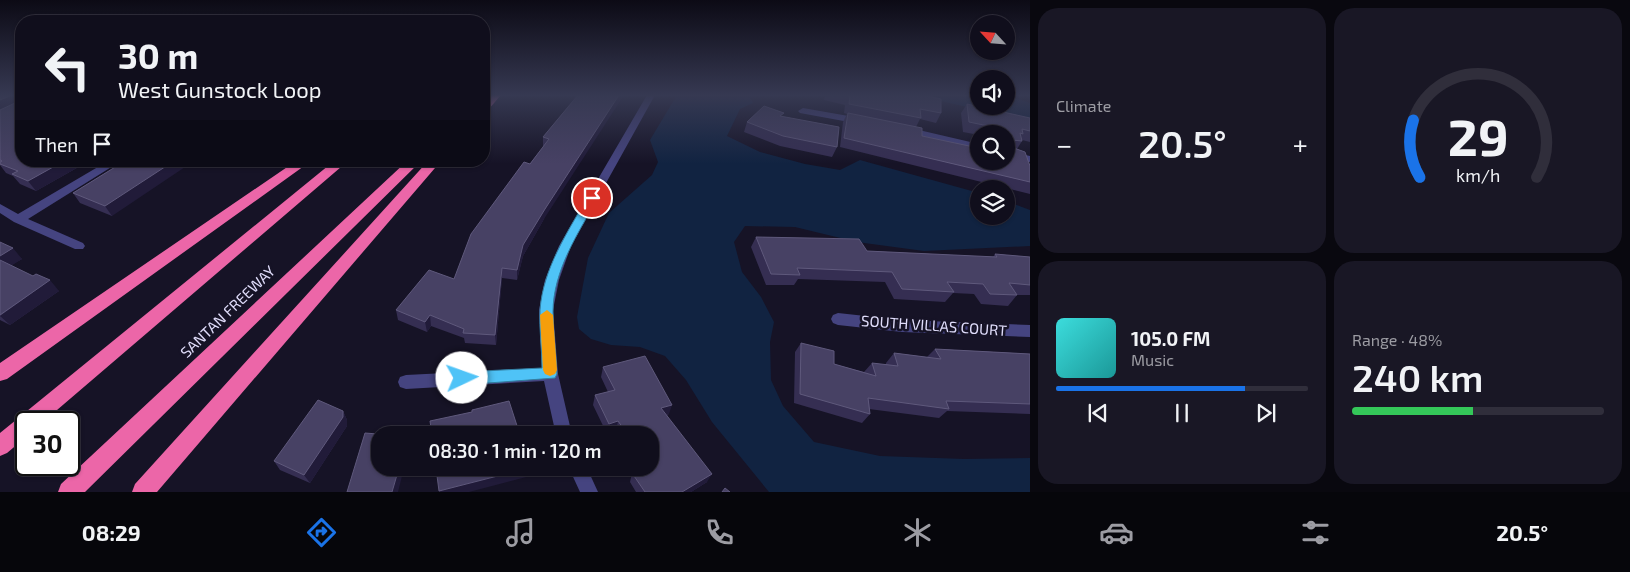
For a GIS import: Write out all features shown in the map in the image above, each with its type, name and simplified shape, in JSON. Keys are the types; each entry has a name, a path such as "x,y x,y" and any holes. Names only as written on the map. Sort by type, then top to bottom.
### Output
{"highway":[{"path":"0,373 296,167"},
{"path":"43,411 335,167"},
{"name":"SANTAN FREEWAY","path":"69,492 409,167"},
{"path":"143,492 430,167"},
{"path":"0,446 15,434"}],"street":[{"path":"562,426 550,374 546,310 552,280 565,246 638,118"},
{"path":"845,118 869,122"},
{"path":"896,128 970,145"},
{"path":"1015,156 1030,159"},
{"path":"18,219 106,167"},
{"path":"0,208 18,219 79,246"},
{"name":"SOUTH VILLAS COURT","path":"838,319 902,326 1030,331"},
{"path":"406,382 550,374"},
{"path":"582,476 589,492"}],"water":[{"path":"663,118 736,118 727,136 760,152 805,164 840,170 860,160 970,191 970,225 1015,225 1015,204 1030,210 1030,246 924,251 857,242 795,227 745,226 734,242 742,272 761,297 774,322 770,342 771,380 783,406 814,442 880,456 964,459 1030,458 1030,492 769,492 712,422 686,380 665,356 640,347 611,345 591,339 579,329 577,317 588,258 609,213 652,175 658,162 650,140"}],"building":[{"path":"0,118 15,118 15,167 53,167 28,181 12,174 18,171 0,164 2,161 0,160"},
{"path":"559,118 604,118 523,245 517,270 502,268 495,335 463,333 464,329 430,315 425,322 396,310 429,270 454,279 471,234 524,162 530,164 549,139 543,137"},
{"path":"751,118 791,118 839,127 837,147 783,136 747,122"},
{"path":"847,118 872,118 922,128 922,136 970,146 970,168 844,138"},
{"path":"969,118 1030,118 1030,131 1022,129 1023,134 1020,133 1022,141 1015,140 1015,125 984,125 969,122"},
{"path":"1015,148 1025,152 1030,166 1030,182 979,170 1015,170"},
{"path":"115,167 165,167 105,206 73,193"},
{"path":"756,237 859,239 867,251 997,257 995,254 1030,257 1030,285 1009,283 1017,295 990,294 983,284 947,282 954,292 902,289 892,272 797,268 800,275 771,274"},
{"path":"0,242 13,248 0,256"},
{"path":"0,260 33,276 36,274 50,280 0,315"},
{"path":"801,343 834,351 834,364 876,376 872,363 898,366 894,353 941,359 935,349 1030,354 1030,404 946,401 949,409 868,398 870,414 800,394"},
{"path":"645,356 672,405 661,408 712,474 682,492 645,492 634,476 659,476 659,426 622,426 618,421 609,424 595,395 615,390 603,367"},
{"path":"318,400 343,411 343,417 304,475 274,461"},
{"path":"509,401 517,426 431,426 430,421 472,412 472,410"},
{"path":"365,433 371,433 371,476 397,476 392,492 347,492"},
{"path":"437,476 498,476 439,491"},
{"path":"725,488 730,492 722,492"}],"slow traffic":[{"path":"547,315 550,370"}],"route":[{"path":"462,378 550,374 546,310 552,280 565,246 592,198"}]}
